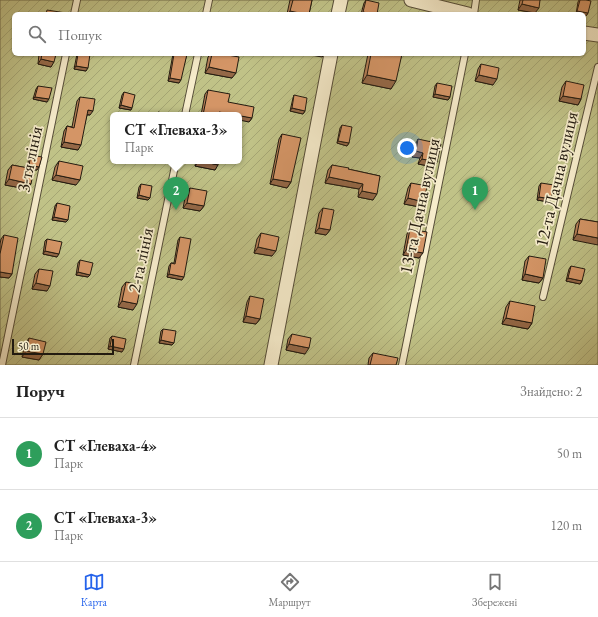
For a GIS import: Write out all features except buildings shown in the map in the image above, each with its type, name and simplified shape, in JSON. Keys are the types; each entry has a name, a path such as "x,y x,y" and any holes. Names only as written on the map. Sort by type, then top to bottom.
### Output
{"street":[{"path":"338,12 341,0"},
{"path":"412,0 460,12"},
{"path":"586,33 598,35"},
{"path":"271,365 331,56"}],"lane":[{"path":"74,12 77,0"},
{"path":"206,12 209,0"},
{"path":"474,12 476,0"},
{"name":"3-тя лінія","path":"2,365 66,56"},
{"path":"186,112 198,56"},
{"name":"13-та Дачна вулиця","path":"402,365 465,56"},
{"name":"12-та Дачна вулиця","path":"543,297 598,67"},
{"name":"2-га лінія","path":"134,365 175,164"}],"green space":[{"path":"0,0 598,0 598,365 0,365"}],"place":[{"name":"СТ «Глеваха-3»","path":"176,210"},
{"name":"СТ «Глеваха-4»","path":"475,210"}]}
